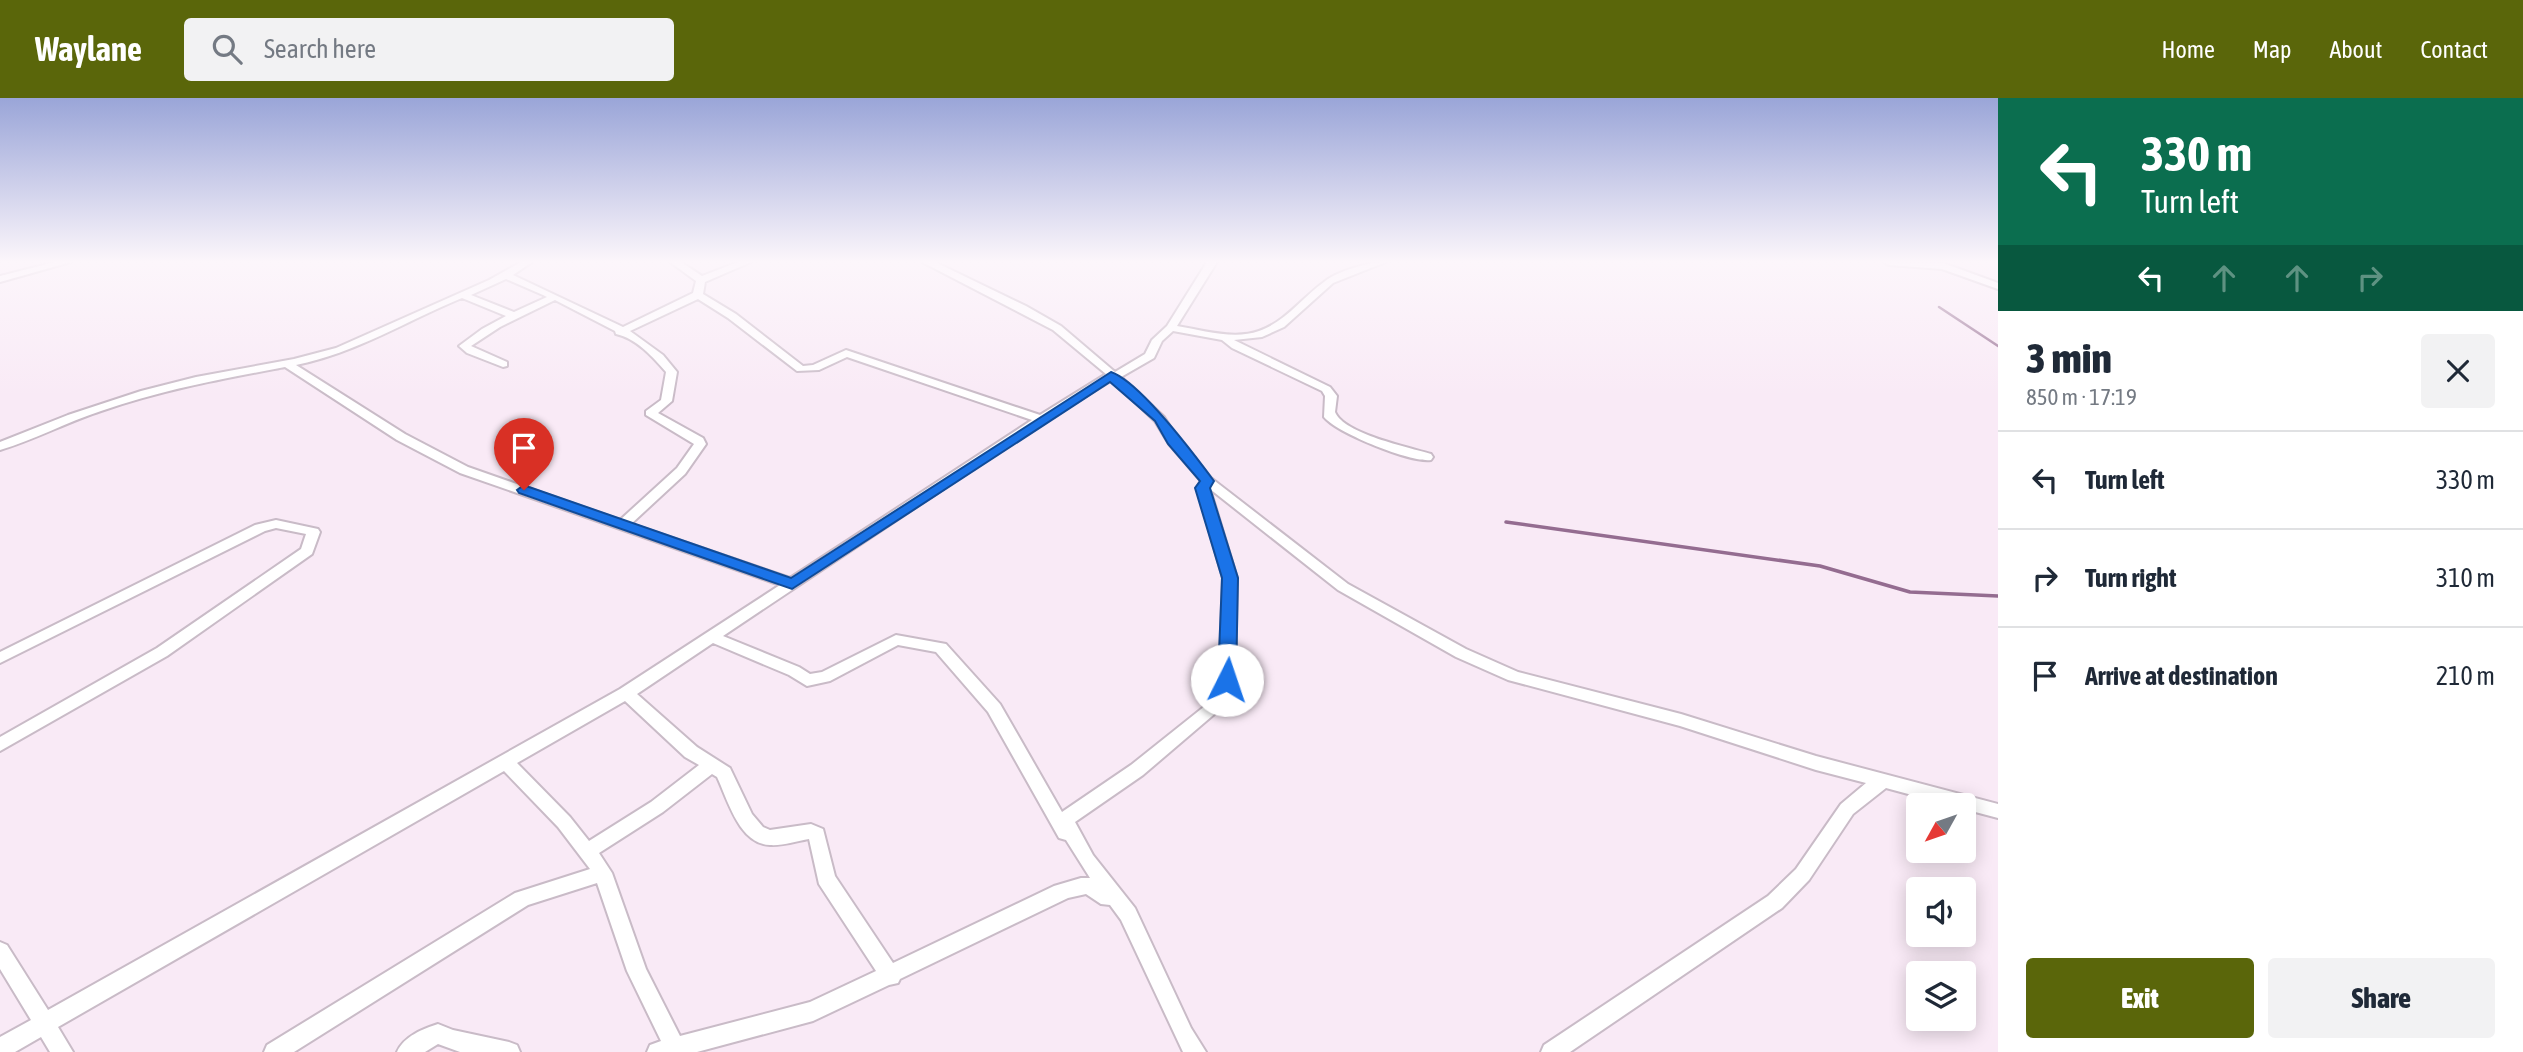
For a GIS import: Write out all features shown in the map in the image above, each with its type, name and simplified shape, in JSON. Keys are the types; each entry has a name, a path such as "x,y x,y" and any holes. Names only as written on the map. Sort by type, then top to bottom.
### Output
{"street":[{"path":"0,446 106,403 233,372 287,365 365,341 438,307"},
{"path":"491,307 512,315"},
{"path":"503,364 464,346 512,315 536,307"},
{"path":"572,307 650,350 672,372 666,401 650,413 700,444 681,471 621,526"},
{"path":"620,332 674,307"},
{"path":"717,307 802,369 815,368 846,353 1041,419"},
{"path":"1021,307 1057,328 1088,352 1160,419 1173,441 1207,481 1343,587 1461,653 1513,676 1681,720 1816,763 1998,811"},
{"path":"0,1049 626,693 1041,419 1111,376 1123,373 1150,356 1157,340 1171,328 1184,307"},
{"path":"1157,340 1258,335 1270,331 1299,307"},
{"path":"1171,328 1219,336 1325,389 1331,396 1328,414 1345,429 1426,457"},
{"path":"287,365 401,437 464,470 792,584"},
{"path":"1195,1052 1184,1035 1128,914 1087,860 1064,820 1137,769 1217,705 1227,680 1230,578 1203,488 1207,481"},
{"path":"0,658 260,528 276,524 313,532 307,551 173,645 0,745"},
{"path":"712,637 794,671 807,680 825,677 895,639 941,648 994,708 1095,886 1128,914"},
{"path":"626,693 691,752 724,773 745,819 764,837 811,831 817,834 826,878 891,976"},
{"path":"506,762 564,822 603,873 637,971 670,1050 813,1011 891,976 1061,892 1084,884 1095,886"},
{"path":"586,852 657,807 712,764"},
{"path":"1552,1052 1775,902 1805,874 1847,806 1862,793 1885,780"},
{"path":"275,1052 522,899 603,873"},
{"path":"0,951 62,1052"},
{"path":"408,1052 427,1038 438,1034 452,1040 509,1052"}],"waterway":[{"path":"1939,307 1998,346"},
{"path":"1506,522 1820,566 1910,592 1998,596"}],"route":[{"path":"524,490 792,584 1041,419 1111,376 1160,419 1173,441 1207,481 1203,488 1230,578 1231,627 1227,680"}]}
